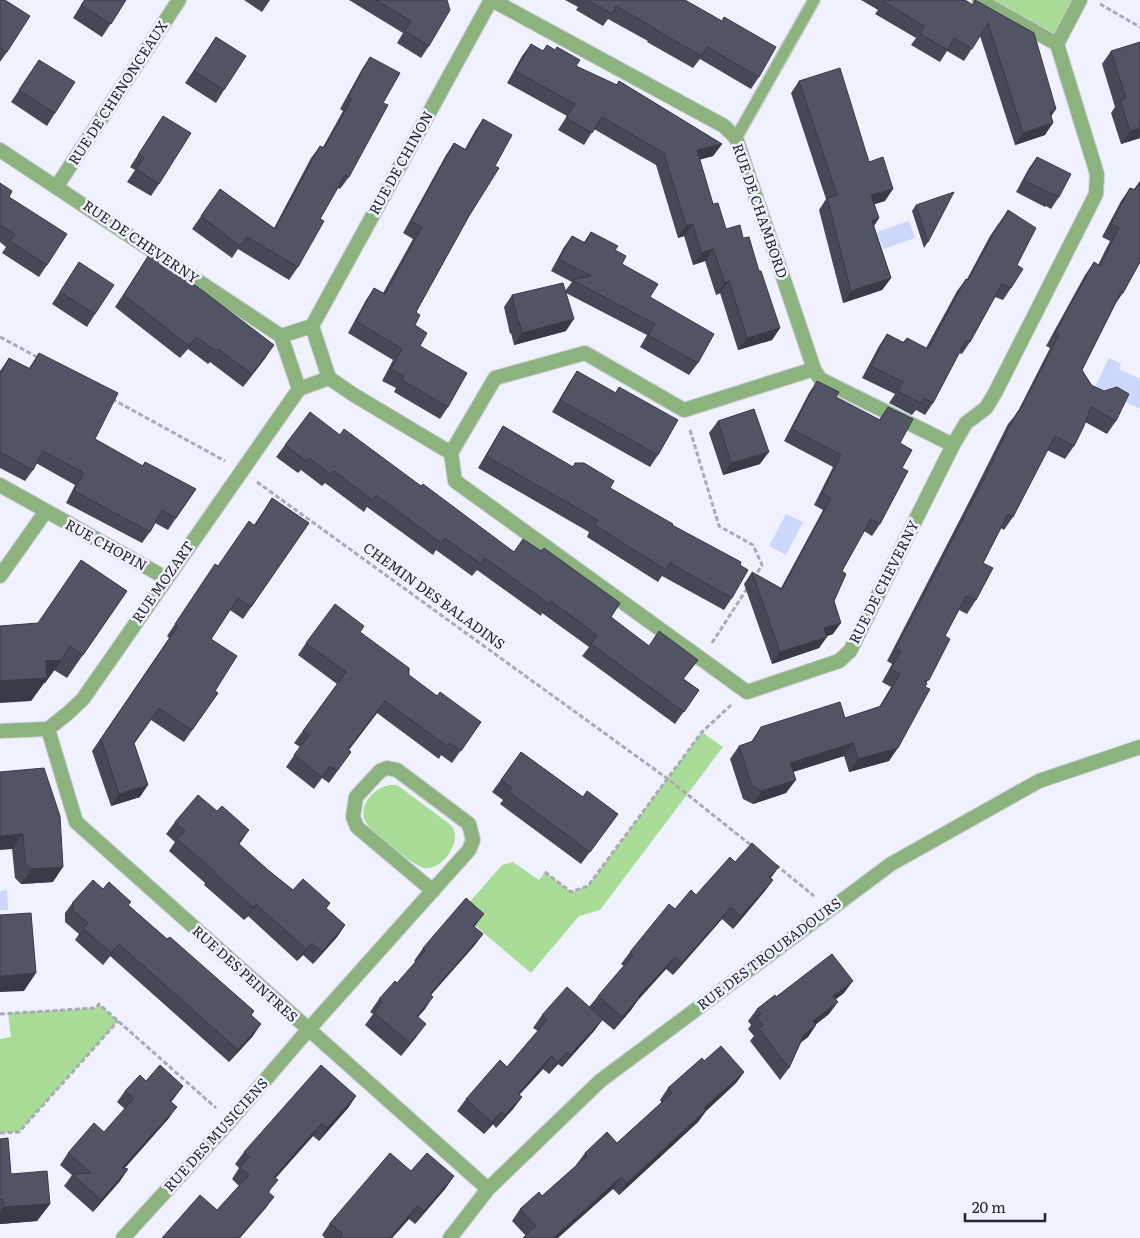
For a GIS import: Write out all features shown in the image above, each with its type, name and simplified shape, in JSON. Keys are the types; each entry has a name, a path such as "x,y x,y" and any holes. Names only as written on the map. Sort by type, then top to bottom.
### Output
{"street":[{"name":"RUE DE CHENONCEAUX","path":"57,186 179,0"},
{"name":"RUE DE CHAMBORD","path":"491,0 724,126 736,138 814,369 820,379 953,445"},
{"name":"RUE DE CHINON","path":"312,326 491,0"},
{"path":"979,0 1057,44 1080,0"},
{"name":"RUE DE CHEVERNY","path":"747,692 839,662 850,651 953,445 966,423 986,408 995,393 1096,194 1097,174 1057,44"},
{"name":"RUE DE CHEVERNY","path":"0,150 281,336"},
{"path":"330,378 299,389 281,336 312,326 330,378 354,395 451,454"},
{"path":"747,692 455,481 451,454 495,378 585,353 684,410 814,369"},
{"name":"RUE MOZART","path":"48,729 82,699 299,389"},
{"name":"RUE CHOPIN","path":"0,486 166,578"},
{"path":"0,576 46,511"},
{"path":"0,731 48,729"},
{"name":"RUE DES PEINTRES","path":"48,729 76,822 488,1189"},
{"name":"RUE DES TROUBADOURS","path":"450,1238 488,1189 600,1081 890,864 1039,781 1140,747"},
{"name":"RUE DES MUSICIENS","path":"123,1238 230,1121 308,1030 433,891 469,850 473,840 469,824 397,770 387,768 380,770 356,797 353,817 357,827 433,891"}],"lane":[{"path":"736,138 814,0"}],"path":[{"path":"1093,0 1140,28"},
{"path":"0,337 43,361"},
{"name":"CHEMIN DES BALADINS","path":"112,399 241,470 668,779 753,847"},
{"path":"684,410 719,526 753,545 762,565 702,659"},
{"path":"545,872 571,892 588,886 702,732 747,692"},
{"path":"769,860 830,909"},
{"path":"0,1014 96,1008 99,1004 230,1121"},
{"path":"0,1134 19,1132 118,1021"}],"green space":[{"path":"978,0 1081,0 1057,44"},
{"path":"702,732 723,747 600,910 579,916 531,973 460,913 502,865 513,862 539,880 545,872 571,892 588,886"},
{"path":"397,785 453,828 455,841 453,847 447,857 436,866 424,868 411,861 368,826 365,821 363,815 364,808 369,797 384,786"},
{"path":"99,1004 118,1021 19,1132 0,1133 0,1039 11,1037 8,1013 96,1008"}],"water":[{"path":"909,221 915,238 883,249 877,232"},
{"path":"1109,358 1121,364 1119,369 1140,379 1140,409 1095,387"},
{"path":"786,514 803,522 786,555 769,546"},
{"path":"7,890 8,910 0,910 0,891"}],"building":[{"path":"0,0 5,0 30,16 7,52 0,48"},
{"path":"85,0 126,0 111,24 81,5"},
{"path":"376,0 447,0 450,10 429,46 405,31 411,21"},
{"path":"587,0 685,0 722,21 724,17 776,47 759,77 707,47 702,56 616,6 612,14"},
{"path":"885,0 965,0 973,5 975,0 1034,33 1056,109 1050,112 1053,123 1023,133 988,23 972,49 954,38 948,50 920,34 924,26 884,2"},
{"path":"216,37 246,56 224,90 194,71"},
{"path":"1140,42 1140,128 1130,131 1120,100 1126,98 1111,51"},
{"path":"531,44 543,51 547,45 555,50 557,47 580,60 576,66 617,85 619,81 722,144 697,150 713,204 718,203 726,229 740,225 743,238 749,237 780,328 747,338 729,281 725,283 713,249 701,253 693,224 686,226 664,153 602,117 592,133 566,118 575,104 515,71"},
{"path":"370,57 400,73 383,103 388,105 349,177 345,175 320,219 324,221 298,267 247,237 240,246 201,216 220,189 275,229 320,146 324,148 352,99 348,97"},
{"path":"39,60 75,82 55,113 19,90"},
{"path":"840,68 869,162 883,157 893,189 871,195 879,218 872,221 891,278 851,291 827,198 837,195 799,81"},
{"path":"163,116 191,133 159,184 136,169 144,158 138,155"},
{"path":"483,119 512,135 495,166 499,168 469,216 416,312 420,315 415,325 427,333 420,346 467,373 448,407 402,380 404,376 391,369 402,349 356,321 374,288 385,294 422,227 411,221 454,143 466,150"},
{"path":"1037,157 1071,174 1059,197 1024,180"},
{"path":"1140,182 1140,262 1123,293 1121,292 1082,370 1091,385 1104,391 1117,387 1129,394 1116,421 1091,407 1074,446 1055,436 1013,517 1008,514 983,563 993,568 976,600 966,596 945,636 950,639 929,680 924,681 927,683 925,687 930,689 898,748 858,759 853,743 790,763 796,780 762,791 752,786 739,746 753,741 761,727 840,702 845,718 881,706 900,674 891,669 901,651 896,648 1009,427 1019,412 1059,335 1055,333 1094,262 1100,266 1119,228 1111,224 1130,188 1135,190"},
{"path":"0,183 12,191 9,197 67,234 47,265 10,241 15,234 0,225"},
{"path":"954,192 928,242 916,205"},
{"path":"1008,210 1036,228 1017,265 1023,269 1011,288 1002,284 970,342 966,340 933,403 924,398 921,403 897,391 903,382 871,366 887,334 904,343 907,338 928,349 966,279 968,280"},
{"path":"591,232 618,246 615,250 626,256 622,264 658,284 650,297 714,334 698,363 648,335 655,324 572,280 591,276 559,259 572,236 585,243"},
{"path":"150,253 274,345 252,374 218,349 216,351 196,337 189,346 124,295"},
{"path":"79,262 114,285 95,314 60,292"},
{"path":"563,283 574,319 522,333 512,295"},
{"path":"39,353 118,393 95,439 143,466 145,462 196,489 176,518 162,510 150,532 74,491 84,473 43,451 33,470 0,452 0,375 9,358 30,369"},
{"path":"577,371 616,393 619,387 678,420 658,455 560,400"},
{"path":"817,381 839,392 836,397 880,420 888,407 913,419 900,443 912,450 902,468 908,471 880,524 871,519 842,571 846,574 834,601 841,623 824,628 827,637 780,652 752,572 782,589 831,498 822,493 841,455 792,429"},
{"path":"754,409 769,452 731,463 718,421"},
{"path":"310,412 340,435 344,429 421,486 423,484 514,552 523,539 541,551 544,548 620,603 611,617 649,646 659,631 698,660 683,679 699,690 684,712 591,644 597,635 551,601 549,604 485,558 481,564 445,538 441,543 376,495 372,500 334,471 330,474 309,458 306,461 285,445"},
{"path":"503,426 573,467 575,463 584,463 614,481 610,488 672,525 741,562 740,565 748,570 732,598 670,563 666,570 595,525 598,520 486,456"},
{"path":"272,498 309,523 251,607 238,598 211,639 237,656 215,691 218,693 192,730 159,708 134,743 148,785 119,794 101,739 178,626 175,624 215,564 218,566 249,521 255,526"},
{"path":"81,560 127,591 83,655 70,646 62,660 46,661 47,678 0,681 0,626 38,623"},
{"path":"335,604 364,626 360,632 409,668 409,675 437,696 440,692 481,722 461,751 450,743 447,746 385,701 348,749 351,752 337,771 330,766 322,777 294,755 309,735 303,731 346,672 306,643"},
{"path":"521,752 583,797 587,791 618,814 590,852 509,792 512,788 501,780"},
{"path":"44,768 60,816 63,867 32,869 25,863 23,834 0,836 0,772"},
{"path":"198,795 217,811 222,806 249,830 238,843 268,870 293,890 303,879 330,903 326,908 345,925 322,952 312,943 306,949 256,904 253,907 177,839 185,831 175,822"},
{"path":"752,843 779,867 769,877 773,880 741,916 731,907 682,963 675,957 622,1017 598,996 633,955 630,952 669,904 675,909 691,890 696,895 730,857 735,862"},
{"path":"93,880 103,889 109,882 131,902 128,905 167,939 170,937 254,1011 251,1015 261,1024 238,1050 119,944 111,953 83,928 88,923 73,910 73,902"},
{"path":"466,898 484,914 473,926 483,934 430,994 433,997 417,1016 426,1024 410,1043 374,1013 382,1002 379,999 395,981 397,983 425,951 423,948"},
{"path":"31,913 36,973 0,976 0,915"},
{"path":"832,954 853,981 833,996 838,1002 813,1021 816,1025 804,1035 789,1068 759,1029 763,1025 757,1017 761,1014 757,1009 775,995 776,997"},
{"path":"567,987 603,1019 570,1055 567,1052 558,1062 551,1056 518,1094 522,1097 505,1115 501,1112 492,1122 466,1099 500,1060 507,1067 547,1020 542,1015"},
{"path":"721,1046 744,1072 704,1108 706,1110 627,1183 621,1177 553,1238 523,1238 536,1226 520,1209 539,1192 542,1196 587,1156 585,1153 607,1132 617,1143 672,1093 668,1088 702,1058 704,1061"},
{"path":"160,1065 183,1086 170,1101 177,1107 122,1168 128,1169 101,1200 72,1174 91,1173 68,1153 94,1123 104,1132 134,1098 125,1091 140,1075 146,1081"},
{"path":"321,1065 356,1096 327,1128 322,1123 274,1177 278,1180 268,1192 274,1197 238,1238 162,1238 200,1195 217,1210 249,1175 240,1167 249,1157 244,1152"},
{"path":"8,1138 11,1174 47,1171 50,1204 4,1207 3,1199 0,1200 0,1139"},
{"path":"390,1153 411,1171 427,1153 454,1176 424,1211 417,1206 390,1238 339,1238 343,1234 330,1223"}]}
